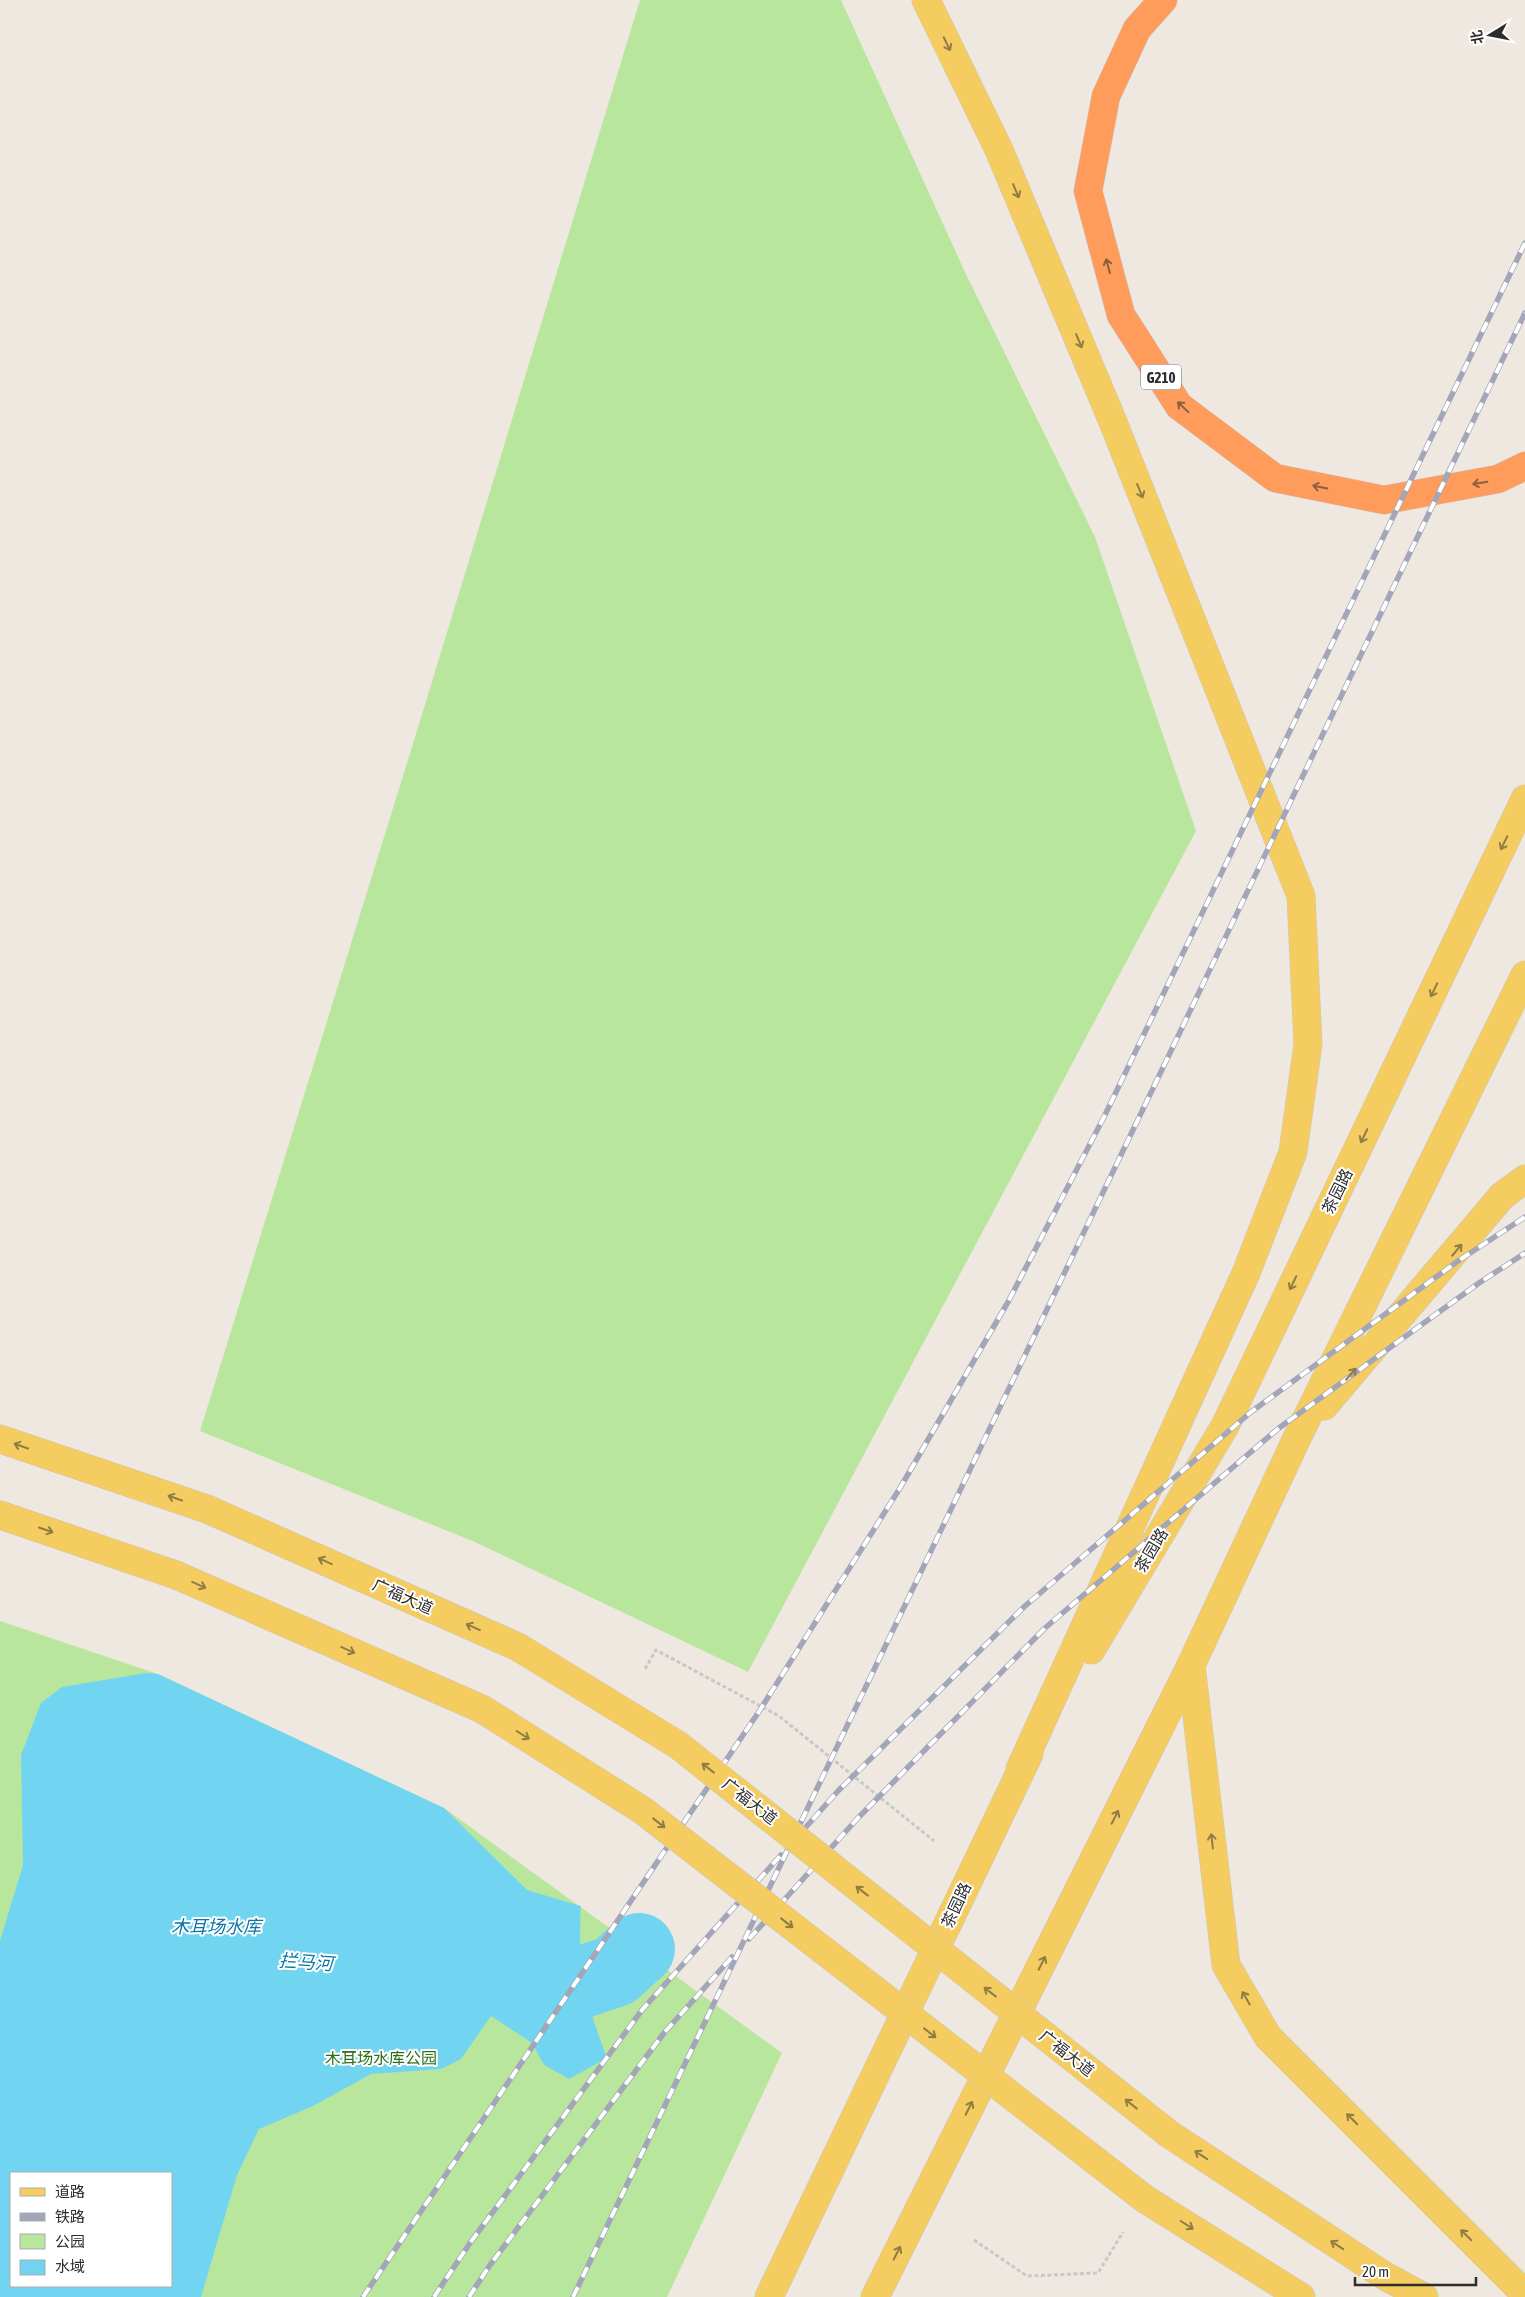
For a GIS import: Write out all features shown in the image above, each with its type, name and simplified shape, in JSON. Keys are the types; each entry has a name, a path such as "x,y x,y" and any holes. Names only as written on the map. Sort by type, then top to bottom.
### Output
{"highway":[{"name":"G210","path":"1163,0 1137,28 1106,96 1088,191 1121,315 1179,406 1275,478 1384,500 1498,480 1525,466"}],"main road":[{"path":"926,0 999,150 1113,422 1301,896 1308,1044 1293,1152 1246,1273 1020,1769"},
{"name":"茶园路","path":"769,2297 1020,1769 1225,1426 1525,799"},
{"path":"875,2297 1191,1665 1297,1438 1525,975"},
{"path":"1297,1438 1502,1196 1525,1179"},
{"name":"广福大道","path":"0,1439 207,1509 518,1647 678,1745 1169,2134 1385,2276 1424,2297"},
{"path":"0,1515 176,1574 482,1709 642,1810 1146,2199 1301,2297"},
{"path":"1191,1665 1226,1965 1268,2037 1525,2294"}],"path":[{"path":"645,1669 656,1650 779,1716 934,1842"},
{"path":"974,2240 1027,2276 1098,2273 1123,2232"}],"green space":[{"path":"640,0 841,0 964,270 1095,537 1196,831 748,1672 475,1542 200,1431 416,734"},
{"name":"木耳场水库","path":"0,1621 158,1674 444,1808 782,2053 667,2297 0,2297"}],"water":[{"name":"木耳场水库","path":"146,1673 158,1674 444,1808 527,1890 581,1906 580,1948 584,1984 593,2019 607,2058 569,2079 544,2065 532,2043 491,2016 461,2059 441,2069 371,2074 313,2106 259,2129 237,2175 201,2297 0,2297 0,1941 23,1865 21,1755 41,1703 62,1687"}],"waterway":[{"name":"拦马河","path":"481,1974 582,1982 615,1971 639,1949"}],"railway":[{"path":"363,2297 760,1710 900,1488 1008,1302 1105,1115 1525,243"},
{"path":"573,2297 1525,313"},
{"path":"798,1836 838,1791 1025,1606 1251,1412 1458,1261 1525,1217"},
{"path":"749,1939 857,1819 1045,1628 1279,1428 1479,1283 1525,1253"},
{"path":"434,2297 470,2243 642,2010 781,1855"},
{"path":"469,2297 490,2265 664,2033 732,1957"}],"park label":[{"name":"木耳场水库公园","path":"381,2058"}]}
